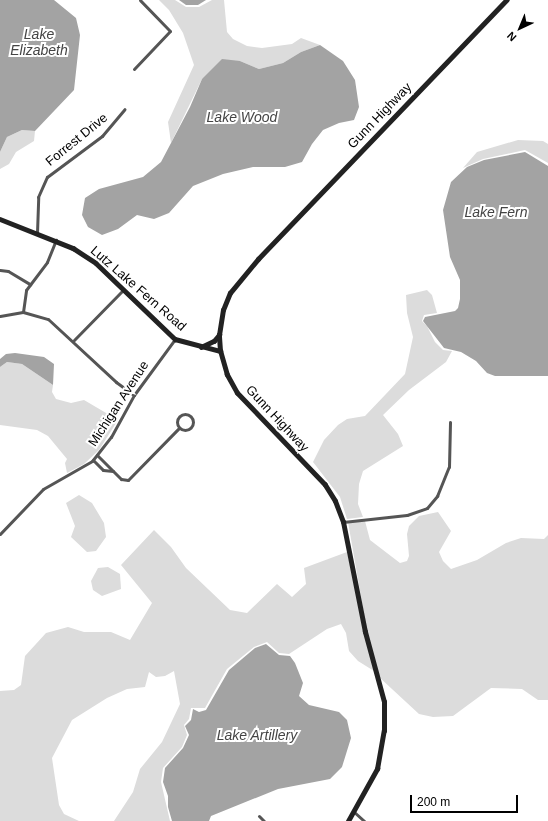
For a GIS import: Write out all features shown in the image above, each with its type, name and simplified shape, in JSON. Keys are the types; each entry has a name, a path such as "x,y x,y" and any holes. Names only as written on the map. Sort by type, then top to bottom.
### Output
{"main road":[{"name":"Gunn Highway","path":"348,821 377,769 384,731 384,702 365,632 343,522 335,501 325,484 237,393 227,374 220,352 219,335 226,300 241,278 506,0"},
{"name":"Lutz Lake Fern Road","path":"0,219 56,240 96,263 175,339 199,348 220,352"},
{"path":"199,348 208,345 219,335"}],"street":[{"path":"134,69 170,31 140,0"},
{"name":"Forrest Drive","path":"37,232 38,197 47,177 102,136 125,109"},
{"path":"22,312 23,298 30,284 47,262 56,240"},
{"path":"0,270 8,271 30,284"},
{"path":"74,340 123,290"},
{"path":"0,316 22,312 48,319 74,340 116,382 134,395"},
{"name":"Michigan Avenue","path":"0,534 43,490 93,460 111,437 134,395 175,339"},
{"path":"186,414 191,417 193,424 190,429 180,428 177,424 179,416 186,414"},
{"path":"343,522 407,515 427,508 437,496 450,467 450,422"},
{"path":"97,455 121,479 131,479 180,428"},
{"path":"93,460 103,470 113,471"},
{"path":"353,811 364,821"},
{"path":"259,816 264,821"}],"shaded area":[{"path":"159,0 175,0 186,7 199,7 212,0 224,0 227,32 233,39 247,46 262,48 292,44 301,38 320,45 301,52 283,63 259,69 240,61 202,79 171,143 168,122 194,65 183,33 169,10"},
{"path":"22,130 35,131 34,141 16,152 9,164 0,169 0,152 7,137"},
{"path":"518,140 543,141 548,144 548,163 525,150 483,159 463,168 477,152"},
{"path":"427,290 432,295 437,313 424,315 422,321 427,326 435,342 443,350 452,351 446,362 409,390 383,415 398,434 403,446 363,471 359,484 358,504 363,517 347,519 340,497 313,462 324,440 338,425 347,419 365,416 405,374 413,337 407,313 406,295"},
{"path":"7,362 22,364 53,385 52,392 56,399 71,403 84,400 118,420 99,450 84,464 67,473 65,463 67,459 48,436 37,430 0,425 0,367"},
{"path":"79,495 92,503 104,523 106,537 96,551 87,552 71,537 75,526 66,503"},
{"path":"438,512 451,531 439,552 443,561 451,569 477,560 506,543 521,538 544,539 548,535 548,700 538,700 522,689 491,688 453,716 433,717 419,714 379,677 367,631 348,522 365,521 370,540 400,563 407,561 409,556 407,534 409,526 419,516"},
{"path":"154,530 171,547 186,568 230,610 247,613 277,584 292,597 306,584 304,568 347,552 374,671 358,661 349,651 346,633 341,624 327,629 289,654 279,653 267,642 254,647 227,669 205,708 191,708 189,719 184,725 187,735 182,747 163,768 161,782 170,821 114,821 133,792 140,769 162,742 180,704 174,671 165,676 156,677 149,672 145,687 127,689 107,698 72,720 52,758 59,805 64,814 79,821 0,821 0,691 14,690 21,685 25,656 46,633 68,627 84,632 111,632 130,640 152,603 121,565"},
{"path":"108,567 120,574 121,589 102,596 93,590 91,581 98,568"}],"water":[{"name":"Lake Elizabeth","path":"0,0 54,0 76,18 80,35 74,90 35,131 22,130 7,137 0,152"},
{"path":"179,0 206,0 198,5 186,5"},
{"name":"Lake Wood","path":"320,45 343,61 355,80 359,107 354,120 339,123 323,130 312,144 302,162 285,167 253,167 223,174 193,186 169,213 154,219 137,215 118,229 102,235 88,227 82,215 85,198 99,189 143,177 161,162 190,107 202,79 222,59 240,61 259,69 283,63 301,52"},
{"name":"Lake Fern","path":"525,152 548,166 548,376 495,376 487,373 476,361 461,352 444,348 423,321 425,317 455,311 458,308 460,299 460,280 450,257 443,210 451,182 467,167 484,160"},
{"path":"15,353 44,357 54,364 53,385 22,364 7,362 0,367 0,359 6,354"},
{"name":"Lake Artillery","path":"266,644 279,655 290,656 295,663 303,683 299,696 309,705 339,712 347,720 351,738 342,767 330,779 278,789 211,816 209,821 172,821 168,807 168,796 163,782 165,768 183,748 189,735 185,726 191,720 193,709 199,712 206,710 229,670 255,648"}]}
